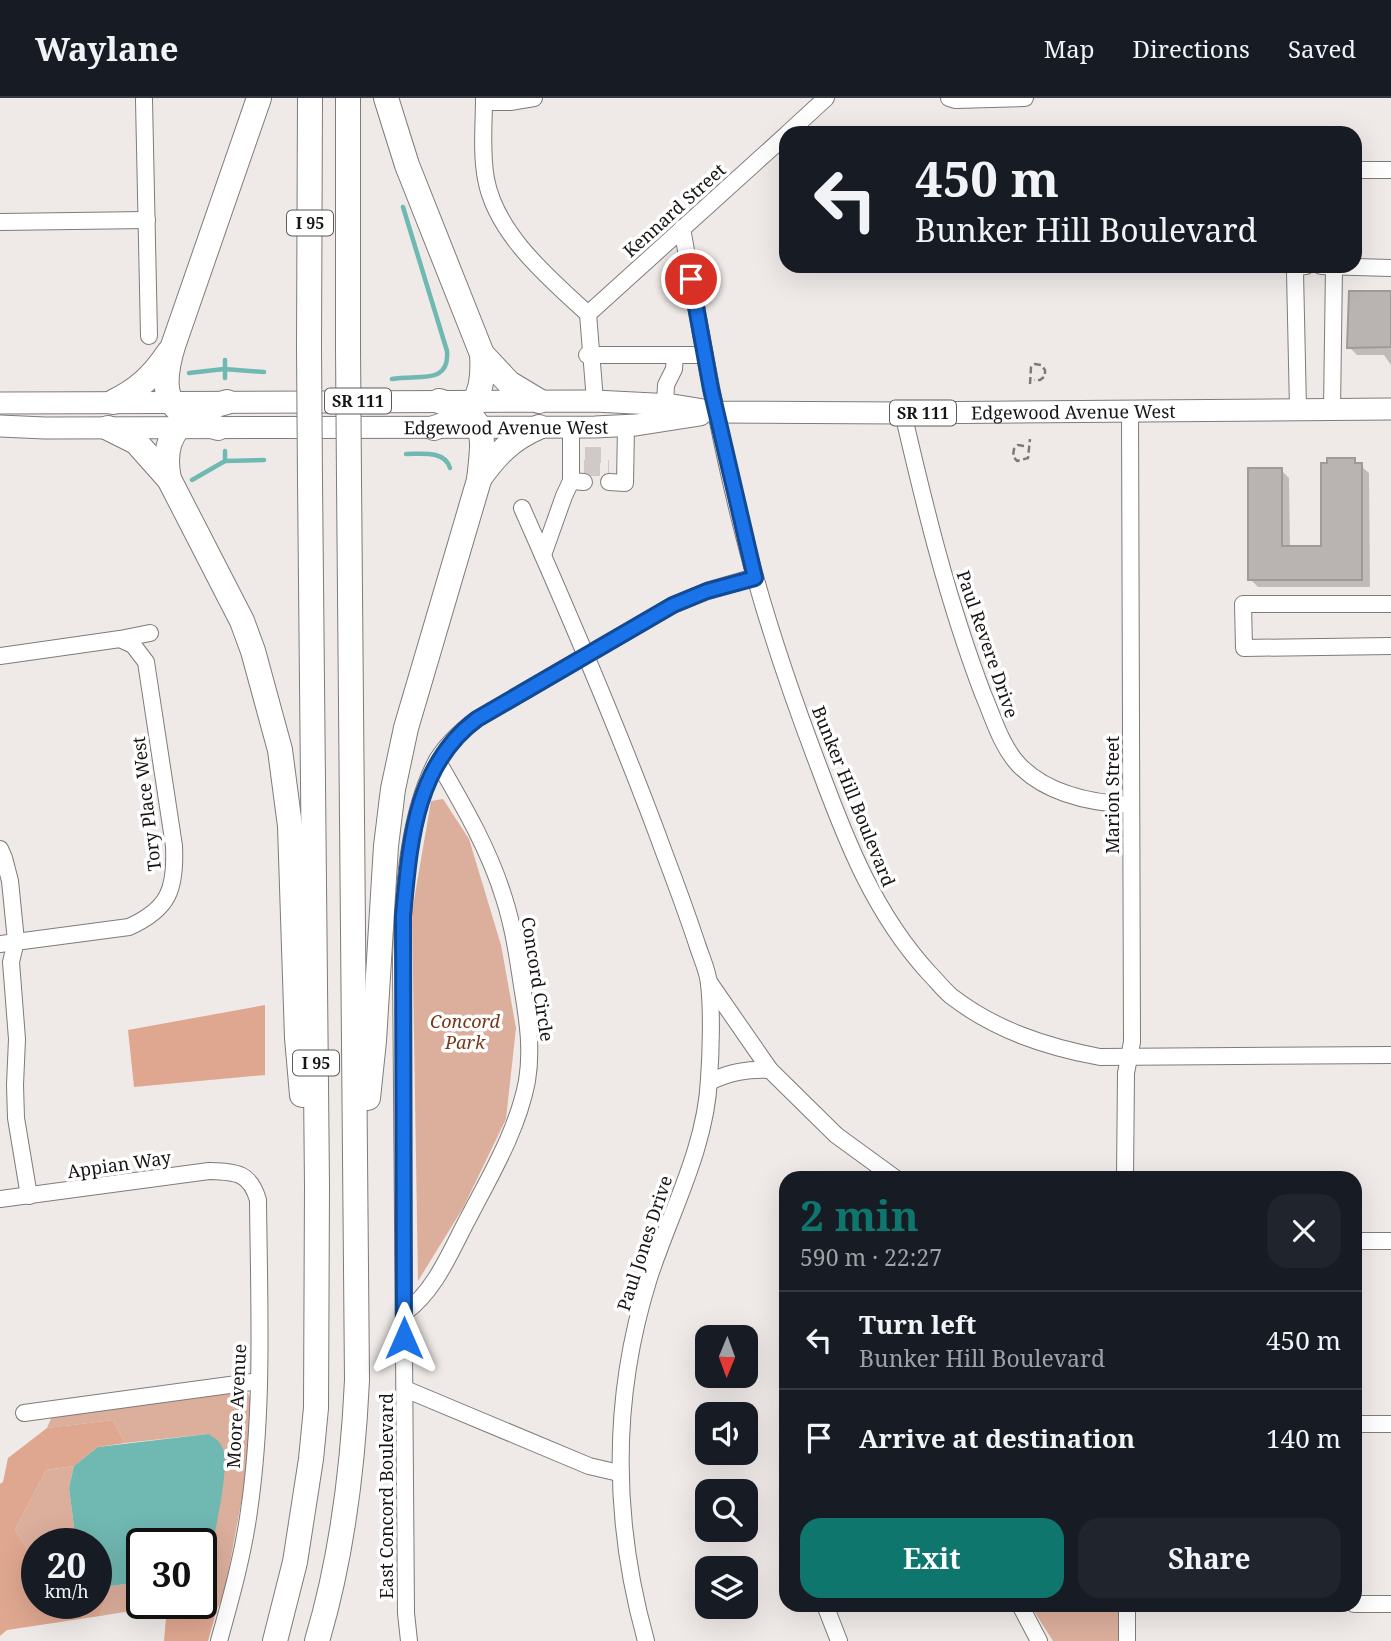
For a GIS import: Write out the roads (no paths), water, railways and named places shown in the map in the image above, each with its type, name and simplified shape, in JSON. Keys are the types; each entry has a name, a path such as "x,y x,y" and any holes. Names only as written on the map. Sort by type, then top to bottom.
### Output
{"highway":[{"path":"259,98 173,346 165,379 179,416 165,462 169,479 242,621 280,750 290,826 300,1080 317,1186"},
{"name":"I 95","path":"275,1641 295,1562 311,1460 317,1356 310,481 310,98"},
{"name":"I 95","path":"317,1641 342,1532 355,1429 358,1324 349,480 348,98"},
{"path":"386,98 407,165 482,354 509,383 539,401"},
{"path":"113,402 141,387 159,368 173,346"},
{"path":"356,1185 366,1127 386,846 393,789 406,728 479,480 484,441 474,413 482,381 482,354"},
{"path":"439,401 474,413"},
{"path":"179,416 227,402"},
{"path":"434,428 474,413"},
{"path":"179,416 218,428"},
{"path":"108,428 136,442 169,479"},
{"path":"479,480 494,458 509,443 520,435 539,428"}],"main road":[{"name":"Edgewood Avenue West","path":"227,402 439,401"},
{"name":"Edgewood Avenue West","path":"474,413 539,401 666,404 716,412 1391,409"},
{"path":"0,403 113,402 179,416"},
{"name":"Edgewood Avenue West","path":"474,413 539,428 626,426 672,421 716,412"},
{"path":"0,426 108,428 179,416"},
{"name":"Edgewood Avenue West","path":"218,428 434,428"}],"street":[{"path":"534,98 510,102 484,100 485,178 498,213 524,249 588,314 594,401"},
{"name":"Kennard Street","path":"796,126 827,98"},
{"path":"949,98 1025,98"},
{"path":"144,100 149,336"},
{"name":"Kennard Street","path":"588,314 779,141"},
{"path":"1362,170 1391,170"},
{"path":"0,222 147,219"},
{"name":"Bunker Hill Boulevard","path":"682,228 716,412 755,578 785,676 834,809 875,900 898,936 949,995 1005,1029 1062,1050 1100,1057 1391,1055"},
{"path":"1362,267 1391,268"},
{"path":"1295,273 1298,409"},
{"path":"1332,409 1334,273"},
{"path":"590,355 705,355"},
{"path":"666,404 666,385 674,369 674,355"},
{"name":"Marion Street","path":"1125,1171 1126,1073 1132,1042 1130,411"},
{"name":"Paul Revere Drive","path":"903,413 934,545 971,662 999,734 1017,763 1035,780 1082,799 1105,804 1131,805"},
{"path":"616,466 626,426"},
{"path":"543,555 564,496 578,468 571,427"},
{"name":"Paul Jones Drive","path":"522,508 627,751 709,982 770,1070 836,1135 883,1171"},
{"name":"East Concord Boulevard","path":"409,1641 406,1614 403,916 419,807 438,760 454,738 477,719 673,605 707,591 755,578"},
{"path":"1391,604 1243,604 1244,648 1391,646"},
{"path":"0,656 150,633"},
{"name":"Tory Place West","path":"8,942 129,926 148,918 171,892 175,872 174,846 146,662 133,645 120,639"},
{"name":"Concord Circle","path":"404,1313 420,1302 436,1278 502,1154 527,1083 530,1054 514,938 504,897 478,832 438,760"},
{"path":"0,849 9,881 8,942 17,1039 16,1107 29,1196"},
{"name":"Paul Jones Drive","path":"646,1641 626,1555 619,1473 622,1415 636,1327 649,1278 693,1157 709,1082 709,982"},
{"path":"709,1082 727,1073 748,1069 770,1070"},
{"name":"Appian Way","path":"0,1199 209,1171 230,1172 242,1176"},
{"name":"Moore Avenue","path":"219,1641 235,1586 249,1511 256,1443 259,1381 258,1200 250,1181 242,1176"},
{"path":"1362,1241 1391,1241"},
{"path":"24,1413 259,1381"},
{"path":"405,1389 589,1466 619,1473"},
{"path":"1362,1424 1391,1424"},
{"path":"1362,1604 1391,1604"},
{"path":"828,1612 839,1641"},
{"path":"1024,1612 1039,1641"},
{"path":"1127,1612 1128,1641"}],"water":[{"path":"208,1434 215,1438 223,1449 225,1458 215,1528 126,1528 126,1584 112,1586 112,1528 74,1528 69,1488 74,1466 98,1447"}],"waterway":[{"path":"392,379 438,374 447,362 447,351 403,207"},
{"path":"225,360 225,378"},
{"path":"189,373 224,369 264,372"},
{"path":"225,451 225,461"},
{"path":"406,454 438,456 443,458 450,468"},
{"path":"192,480 225,461 264,460"}],"tunnel":[{"path":"585,455 608,455"},
{"path":"584,468 609,468"}],"park label":[{"name":"Concord Park","path":"465,1031"}]}
